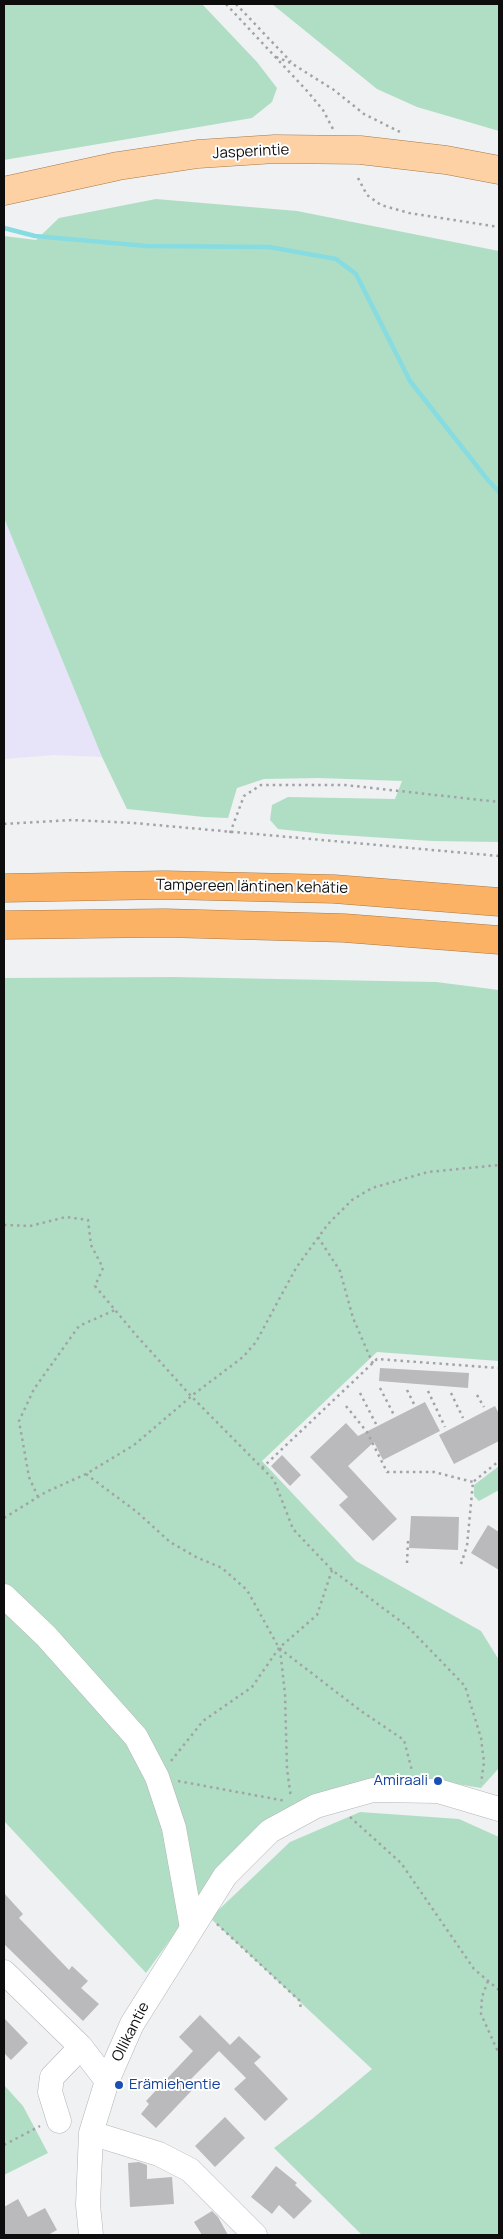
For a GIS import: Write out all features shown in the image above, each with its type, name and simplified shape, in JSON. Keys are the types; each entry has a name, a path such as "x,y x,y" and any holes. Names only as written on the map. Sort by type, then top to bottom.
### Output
{"highway":[{"name":"Tampereen läntinen kehätie","path":"4,888 165,885 334,889 499,902"},
{"path":"4,925 165,923 344,928 499,940"}],"main road":[{"name":"Jasperintie","path":"4,191 118,166 198,154 275,149 360,150 446,160 499,170"}],"street":[{"path":"4,1596 46,1636 136,1737 157,1777 201,1922"},
{"name":"Ollikantie","path":"92,2235 88,2206 91,2133 107,2081 132,2024 201,1922 225,1876 270,1831 316,1806 373,1790 438,1791 489,1805"},
{"path":"4,1972 81,2047 107,2081"},
{"path":"58,2121 50,2092 52,2077 81,2047"},
{"path":"91,2133 159,2154 190,2170 255,2235"}],"path":[{"path":"226,4 322,110 334,131"},
{"path":"236,4 294,65"},
{"path":"276,57 294,65 334,90 364,114 402,133"},
{"path":"358,178 368,195 381,205 409,213 499,227"},
{"path":"230,833 244,796 261,784 344,785 499,802"},
{"path":"4,824 72,820 134,823 499,856"},
{"path":"4,1518 38,1497 86,1474 134,1445 191,1396 243,1357 256,1342 296,1268 340,1210 352,1200 372,1188 428,1172 499,1165"},
{"path":"4,1225 30,1226 66,1217 88,1220 92,1246 103,1268 95,1286 191,1396 274,1480 294,1529 332,1570 407,1626 465,1686 481,1738 489,1805"},
{"path":"318,1237 340,1271 354,1318 372,1364"},
{"path":"38,1497 30,1476 19,1421 34,1389 79,1326 115,1310"},
{"path":"262,1468 378,1359 499,1368"},
{"path":"380,1388 394,1415"},
{"path":"407,1390 414,1404"},
{"path":"428,1391 445,1427"},
{"path":"360,1393 376,1424"},
{"path":"451,1393 463,1418"},
{"path":"477,1395 484,1407"},
{"path":"346,1406 367,1432 387,1472 434,1472 473,1482"},
{"path":"461,1564 467,1546 473,1482 499,1461"},
{"path":"86,1474 136,1512 170,1542 196,1557 222,1568 247,1590 279,1648 285,1694 287,1769 291,1802 157,1777 203,1721 252,1687 279,1648 317,1614 332,1570"},
{"path":"408,1541 408,1563"},
{"path":"279,1648 362,1711 404,1740 416,1791"},
{"path":"346,1813 401,1862 474,1968 499,1990"},
{"path":"201,1922 301,2002 300,2009"},
{"path":"488,1981 482,1997 481,2014 499,2054"},
{"path":"4,2145 40,2126 58,2121"}],"shaded area":[{"path":"4,518 102,757 54,755 4,759"}],"green space":[{"path":"4,4 202,4 257,62 277,88 272,102 252,118 4,160"},
{"path":"272,4 499,4 499,131 417,107 377,89"},
{"path":"156,199 297,211 499,251 499,842 432,841 325,834 278,829 270,820 272,805 288,797 395,799 402,781 319,778 264,779 237,788 228,818 127,809 102,757 4,518 4,236 36,240 59,218"},
{"path":"173,977 436,982 499,990 499,1361 377,1352 262,1461 356,1561 481,1631 499,1660 499,1768 481,1788 402,1775 310,1801 221,1870 146,1973 4,1821 4,978"},
{"path":"499,1466 499,1490 479,1501 474,1496 474,1485"},
{"path":"360,1812 459,1819 499,1837 499,2235 362,2235 274,2148 372,2069 210,1918 290,1842"},
{"path":"4,2085 23,2106 48,2153 4,2175"}],"building":[{"path":"380,1368 469,1373 468,1388 379,1381"},
{"path":"425,1402 440,1431 383,1460 374,1442 348,1466 397,1519 373,1541 339,1505 348,1497 310,1457 346,1423 358,1436"},
{"path":"495,1406 499,1414 499,1441 454,1464 439,1435"},
{"path":"282,1455 301,1475 290,1486 271,1466"},
{"path":"411,1516 459,1517 458,1550 409,1548"},
{"path":"488,1525 499,1532 499,1570 471,1553"},
{"path":"4,1893 23,1914 19,1918 69,1970 72,1966 88,1981 81,1988 99,2004 83,2021 4,1944"},
{"path":"200,2015 230,2045 239,2036 261,2057 254,2063 288,2099 265,2121 234,2089 246,2078 219,2051 191,2079 197,2085 156,2128 141,2114 149,2104 146,2101 193,2051 179,2037"},
{"path":"4,2018 28,2043 11,2060 4,2053"},
{"path":"225,2117 245,2138 215,2167 195,2146"},
{"path":"139,2162 147,2165 147,2179 172,2177 174,2204 130,2207 128,2163"},
{"path":"276,2166 297,2183 295,2185 312,2201 294,2219 279,2205 272,2214 251,2197"},
{"path":"18,2199 28,2217 45,2208 57,2230 48,2235 4,2235 4,2207"},
{"path":"212,2211 218,2217 228,2235 202,2235 194,2222"}],"waterway":[{"path":"4,228 35,236 146,246 269,247 336,259 356,274 410,381 499,492"}],"place":[{"name":"Amiraali","path":"438,1781"},
{"name":"Erämiehentie","path":"119,2085"}]}
